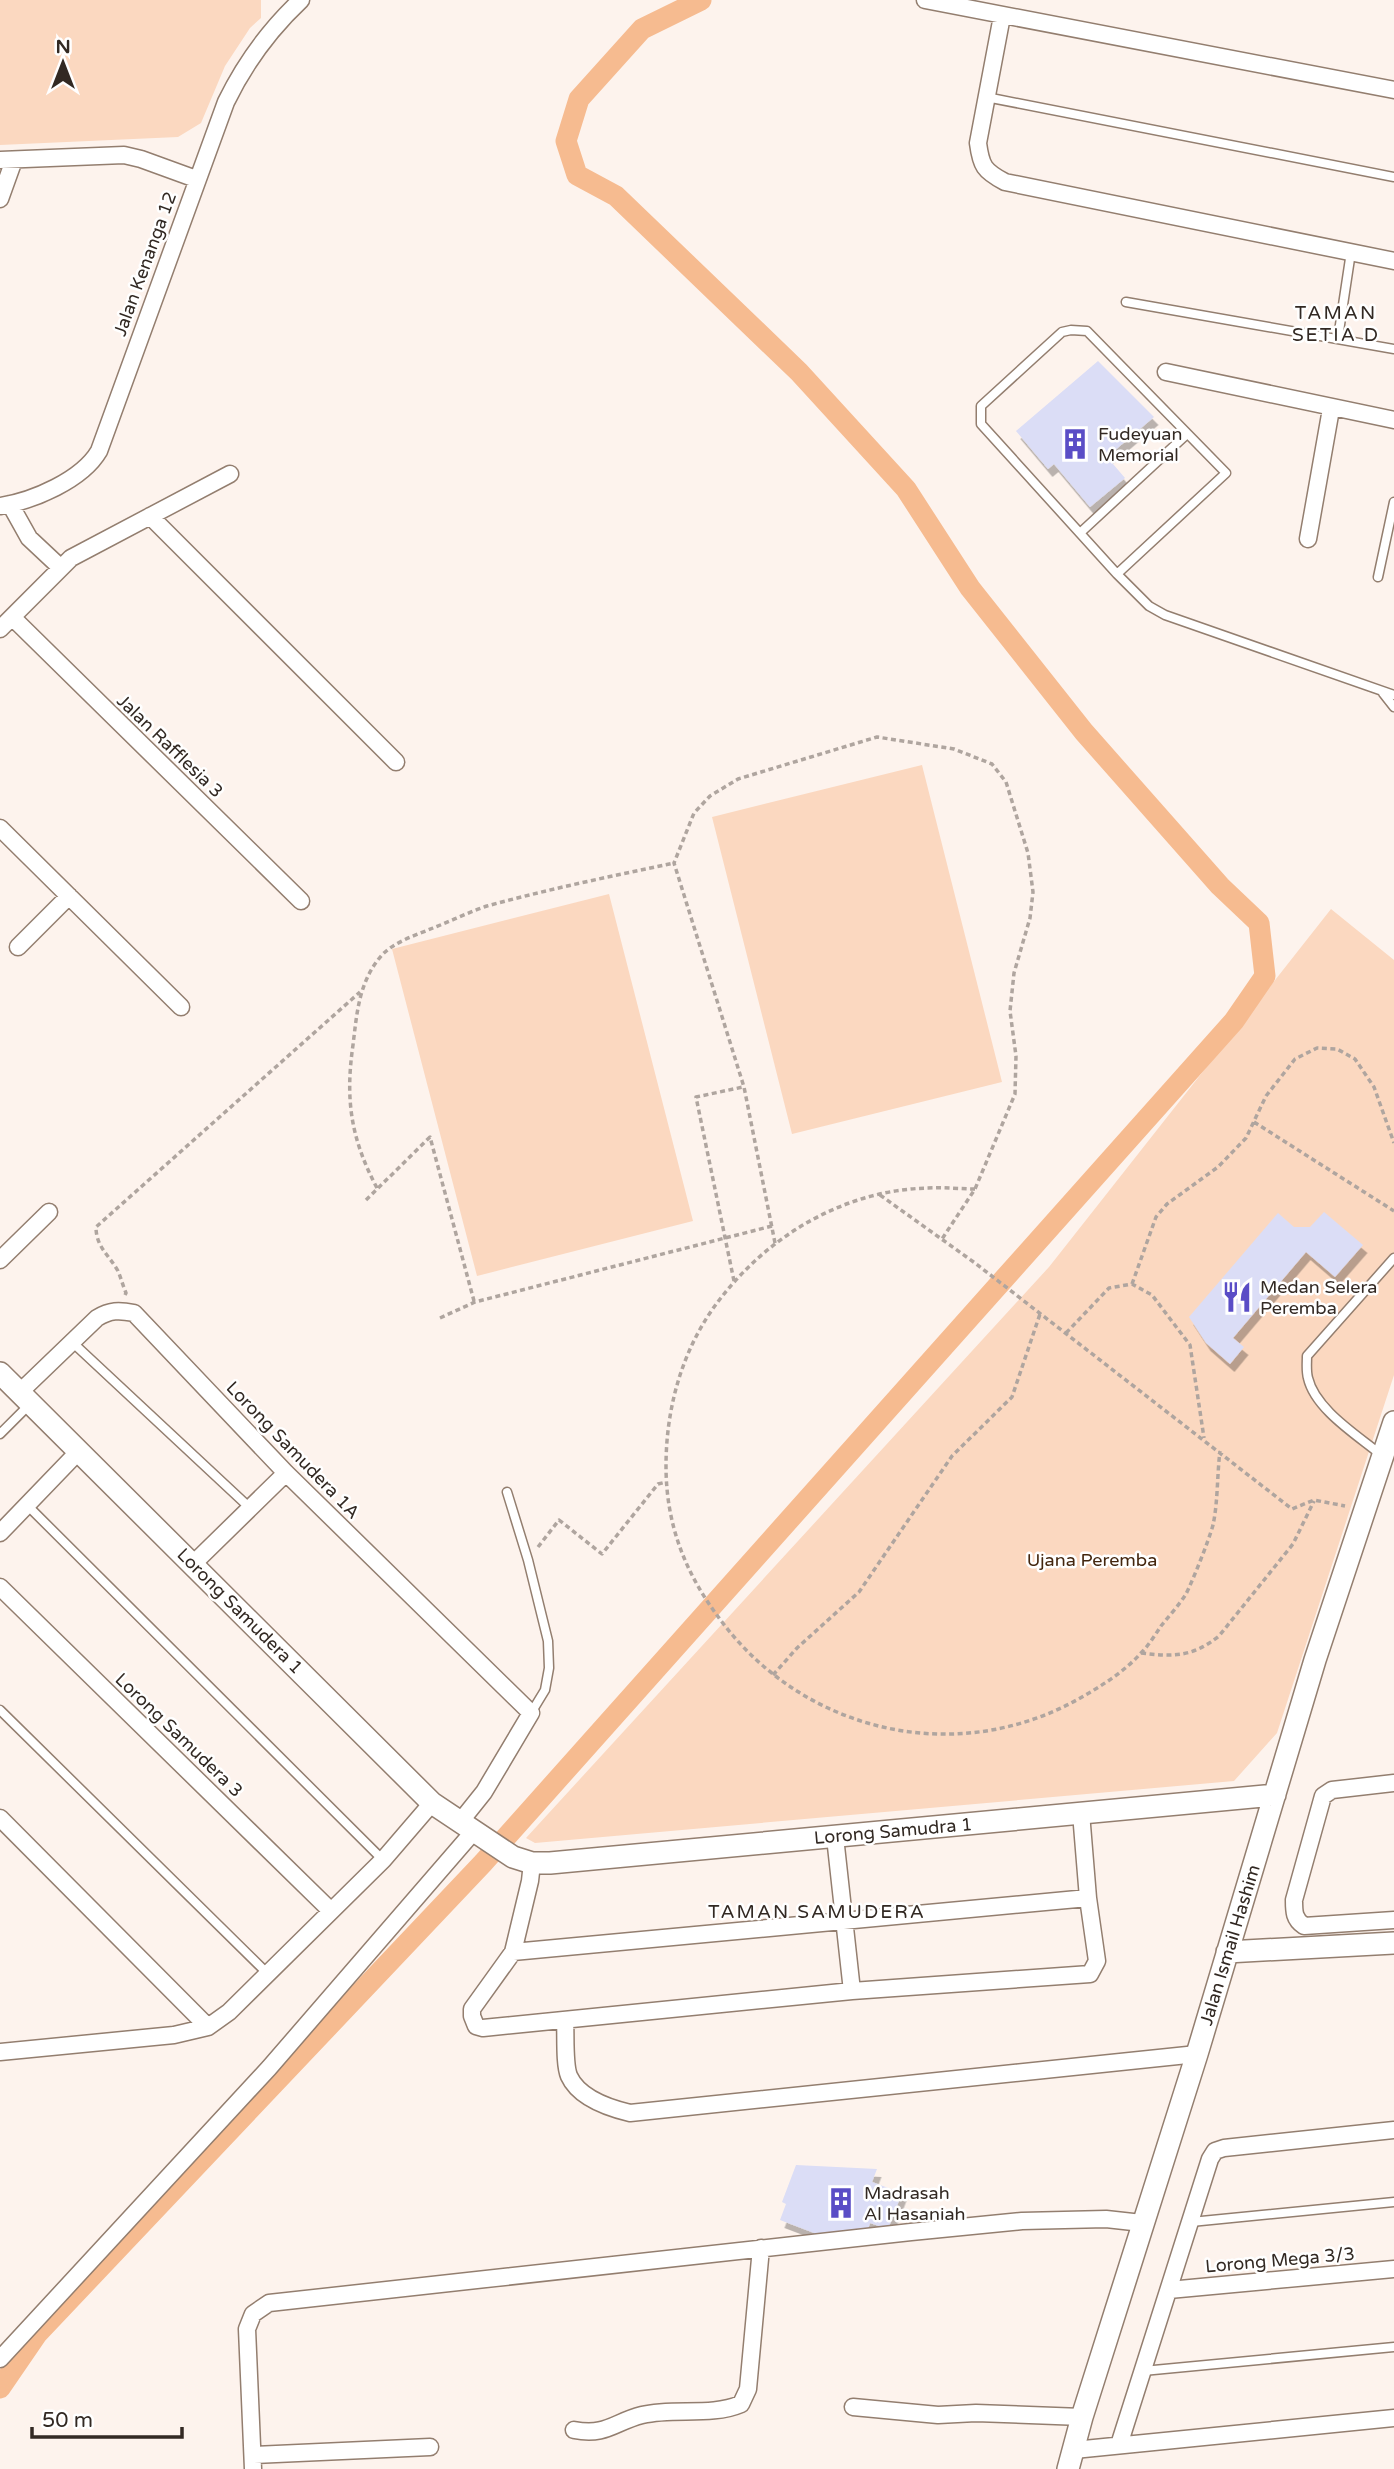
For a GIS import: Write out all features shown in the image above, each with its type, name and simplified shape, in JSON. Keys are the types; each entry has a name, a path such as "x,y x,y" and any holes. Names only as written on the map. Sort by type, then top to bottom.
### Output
{"street":[{"path":"925,0 1394,90"},
{"name":"Jalan Kenanga 12","path":"5,505 30,499 80,473 92,463 99,451 226,102 240,72 296,2"},
{"path":"1002,16 978,143 980,160 988,173 1005,182 1394,261"},
{"path":"0,199 7,160 124,155 196,179"},
{"path":"1167,372 1331,409 1394,420"},
{"path":"1308,539 1331,409"},
{"path":"6,623 79,553 230,474"},
{"path":"5,505 29,538 61,568"},
{"path":"150,516 396,762"},
{"name":"Jalan Rafflesia 3","path":"6,623 301,901"},
{"path":"0,828 181,1007"},
{"path":"18,947 69,897"},
{"path":"0,1260 49,1212"},
{"path":"25,1398 72,1342 97,1318 118,1310"},
{"name":"Lorong Samudera 1A","path":"118,1310 134,1313 286,1474 531,1713"},
{"name":"Lorong Samudera 1","path":"0,1373 432,1802 522,1860"},
{"name":"Jalan Ismail Hashim","path":"1071,2460 1315,1660 1394,1422"},
{"path":"0,1533 79,1451"},
{"path":"193,1564 286,1474"},
{"name":"Lorong Samudera 3","path":"0,1587 331,1911"},
{"path":"0,2359 269,2067 474,1831 484,1792 531,1713"},
{"path":"1394,1783 1332,1790 1324,1796 1294,1900 1294,1912 1298,1922 1304,1926 1394,1920"},
{"name":"Lorong Samudra 1","path":"522,1860 550,1863 1275,1795"},
{"path":"0,2052 174,2035 208,2028 229,2012 383,1860 432,1802"},
{"path":"522,1860 530,1881 513,1952 472,2009 474,2023 483,2028 852,1991 1090,1974 1097,1961 1088,1898 1081,1813"},
{"path":"0,1818 208,2028"},
{"path":"835,1837 852,1991"},
{"path":"513,1952 1088,1898"},
{"path":"1227,1952 1394,1942"},
{"path":"565,2020 569,2076 580,2091 609,2108 630,2113 1196,2054"},
{"path":"1119,2445 1210,2159 1215,2151 1394,2130"},
{"path":"430,2447 253,2462 247,2329 253,2314 269,2303 1023,2221 1106,2219 1142,2223"},
{"path":"574,2430 589,2433 602,2431 642,2415 725,2410 741,2404 748,2389 761,2248"},
{"name":"Lorong Mega 3/3","path":"1169,2290 1394,2269"},
{"path":"853,2407 938,2415 976,2413 1082,2417"},
{"path":"1071,2460 1119,2445 1394,2418"}],"lane":[{"path":"986,97 1394,177"},
{"path":"1338,338 1350,252"},
{"path":"1126,302 1394,349"},
{"path":"1117,574 1226,473 1087,331 1071,330 1062,332 981,406 981,424 1117,574 1149,606 1165,615 1394,695"},
{"path":"1080,533 1186,434"},
{"path":"1378,577 1394,502"},
{"path":"1383,693 1394,708"},
{"path":"1383,1456 1324,1407 1313,1393 1307,1377 1307,1356 1394,1258"},
{"path":"72,1342 250,1507"},
{"path":"0,1434 25,1398"},
{"path":"507,1492 528,1560 548,1641 549,1668 545,1690 531,1713"},
{"path":"27,1505 383,1860"},
{"path":"0,1710 268,1974"},
{"path":"1191,2222 1394,2202"},
{"path":"1143,2371 1394,2347"},
{"path":"1394,2418 1394,2425"}],"path":[{"path":"775,1242 744,1087 674,863 694,813 710,796 738,779 877,737 954,749 992,764 1006,782 1028,853 1033,892 1030,919 1014,973 1010,1011 1016,1056 1015,1094 975,1189 942,1239"},
{"path":"377,1188 362,1160 351,1119 349,1067 360,992 369,972 383,953 406,939 485,907 674,863"},
{"path":"118,1310 126,1293 118,1271 96,1238 96,1227 360,992"},
{"path":"1132,1284 1156,1217 1167,1204 1218,1167 1246,1138 1266,1096 1295,1059 1317,1048 1336,1049 1354,1059 1374,1087 1394,1143"},
{"path":"734,1281 696,1097 744,1087"},
{"path":"1253,1122 1394,1211"},
{"path":"366,1200 430,1137 475,1302"},
{"path":"975,1189 927,1188 878,1194 807,1222 775,1242 734,1281 708,1316 687,1354 673,1396 666,1439 666,1482 672,1521 683,1557 699,1592 736,1641 773,1675 815,1702 862,1722 911,1733 961,1734 1011,1727 1059,1711 1102,1686 1141,1653 1185,1594 1213,1525 1220,1451"},
{"path":"878,1194 975,1263 1292,1508 1314,1500 1364,1510"},
{"path":"440,1318 475,1302 772,1226"},
{"path":"1066,1334 1109,1288 1132,1284 1152,1295 1189,1345 1204,1440"},
{"path":"773,1675 797,1648 859,1592 952,1456 1012,1397 1040,1314"},
{"path":"528,1560 559,1520 602,1554 658,1484 666,1482"},
{"path":"1141,1653 1174,1657 1205,1647 1219,1636 1293,1544 1314,1500"}],"green space":[{"path":"0,0 261,0 261,18 250,28 225,66 201,123 178,137 0,145"},
{"path":"922,765 1002,1082 792,1134 712,817"},
{"path":"609,894 693,1221 477,1276 392,949"},
{"name":"Ujana Peremba","path":"1331,909 1394,960 1394,1375 1277,1733 1234,1781 535,1843 526,1838 1049,1267"}],"building":[{"name":"Fudeyuan Memorial","path":"1098,361 1154,417 1107,457 1125,478 1090,507 1054,464 1048,469 1016,431"},
{"name":"Medan Selera Peremba","path":"1324,1212 1363,1245 1335,1277 1306,1252 1233,1338 1244,1347 1230,1364 1206,1343 1189,1317 1278,1213 1294,1227 1310,1227"},
{"name":"Madrasah Al Hasaniah","path":"796,2165 877,2169 872,2182 902,2193 888,2229 870,2223 867,2232 830,2239 780,2220 786,2204 782,2202"}],"waterway":[{"path":"0,2388 37,2334 483,1863 1234,1021 1265,976 1259,923 1220,886 1084,732 970,588 906,489 799,372 616,196 577,175 566,141 579,99 642,29 701,0"}],"place":[{"name":"Fudeyuan Memorial","path":"1075,444"},
{"name":"Medan Selera Peremba","path":"1237,1297"},
{"name":"Madrasah Al Hasaniah","path":"841,2203"}],"district":[{"name":"TAMAN SETIA D","path":"1336,324"},
{"name":"TAMAN SAMUDERA","path":"817,1912"}]}
